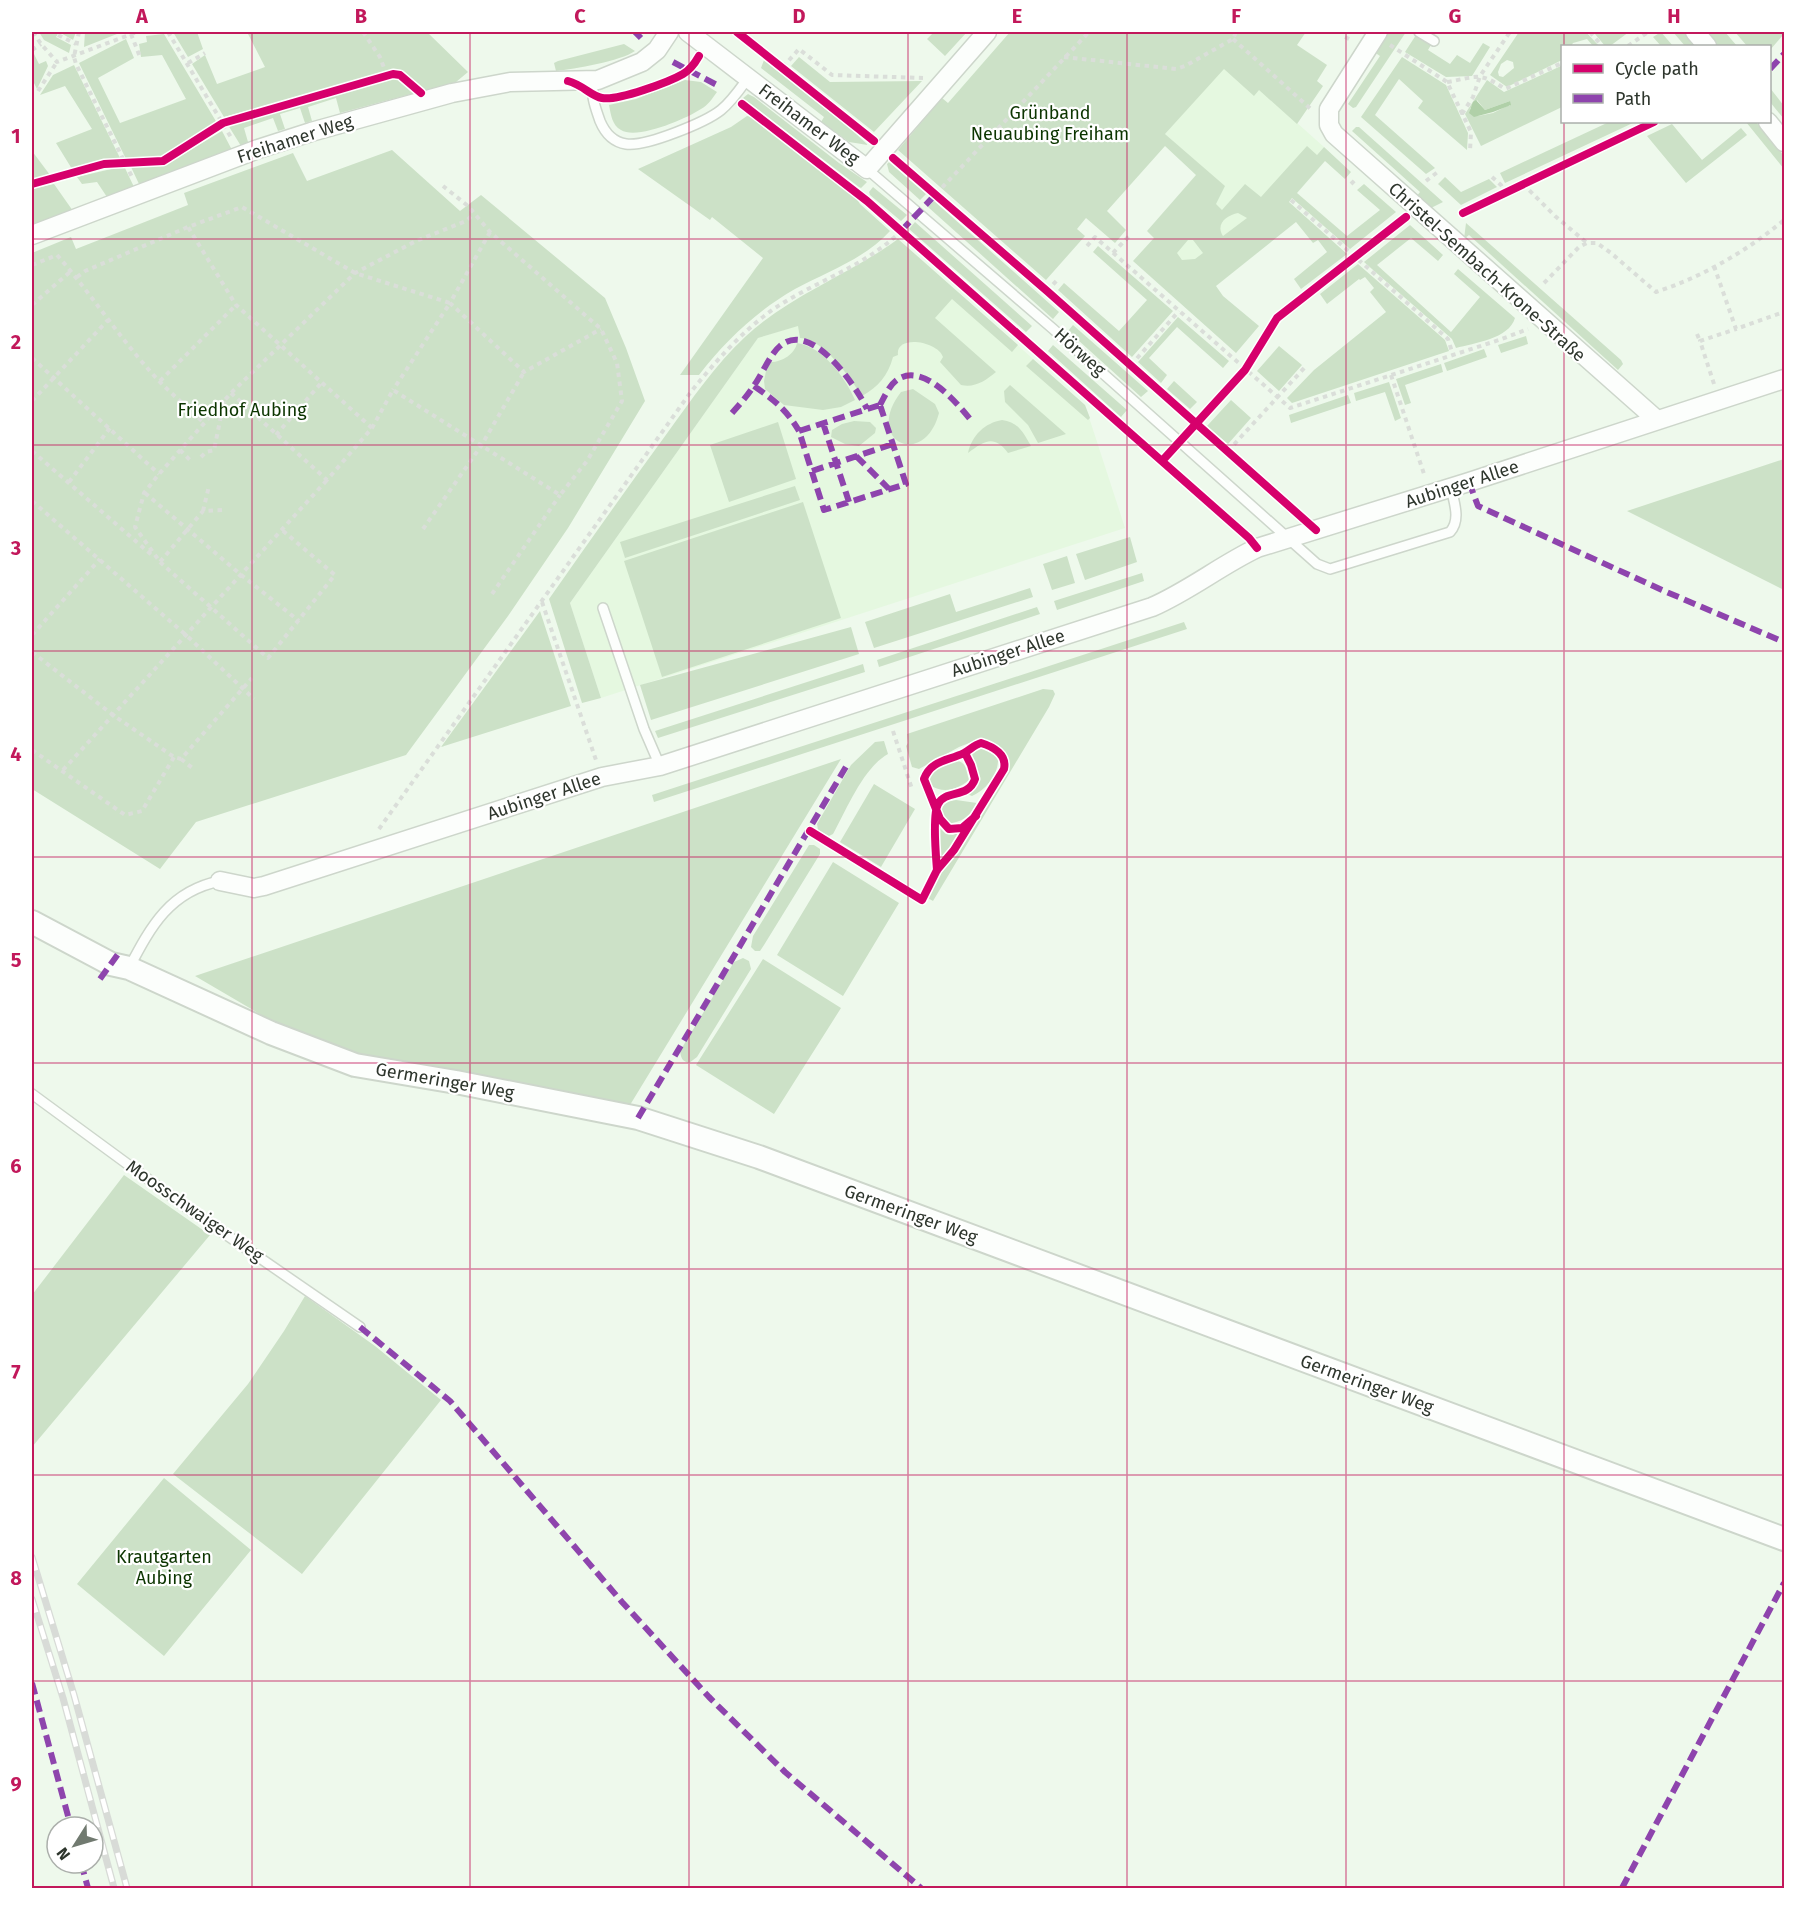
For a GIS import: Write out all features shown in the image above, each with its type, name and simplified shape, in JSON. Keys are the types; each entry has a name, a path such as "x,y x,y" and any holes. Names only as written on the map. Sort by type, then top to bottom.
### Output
{"street":[{"name":"Freihamer Weg","path":"32,235 241,155 292,138 464,90 510,82 595,81 642,62 657,50 669,32"},
{"name":"Freihamer Weg","path":"688,32 867,169 987,32"},
{"path":"1695,32 1706,45"},
{"path":"1320,113 1333,102 1376,34"},
{"name":"Christel-Sembach-Krone-Straße","path":"1320,113 1334,134 1539,318 1657,420"},
{"path":"1769,123 1785,142"},
{"name":"Aubinger Allee","path":"220,881 254,888 264,886 602,777 660,766 1152,607 1177,595 1243,555 1290,538 1785,379"},
{"name":"Germeringer Weg","path":"32,922 111,964 129,968 271,1034 355,1065 456,1082 638,1118 759,1157 1785,1539"}],"lane":[{"path":"1419,32 1434,41"},
{"name":"Freihamer Weg","path":"595,81 592,93 606,133 619,142 634,145 669,135 711,117 727,104 748,78"},
{"name":"Hörweg","path":"867,169 1043,320 1317,564 1329,569 1449,532 1455,527 1457,520 1451,488"},
{"path":"603,608 644,729 660,766"},
{"path":"129,968 157,920 168,907 191,890 220,881"},
{"name":"Moosschwaiger Weg","path":"32,1094 186,1208 360,1327"}],"path":[{"path":"33,32 57,62"},
{"path":"79,32 74,57 141,194"},
{"path":"38,91 57,62 137,32"},
{"path":"168,32 241,155"},
{"path":"363,32 380,57 387,76"},
{"path":"936,194 1089,32"},
{"path":"1064,57 1176,69 1233,39 1236,32"},
{"path":"1462,114 1473,97 1480,76 1510,32"},
{"path":"1590,32 1601,45"},
{"path":"1629,45 1648,32"},
{"path":"131,34 140,57"},
{"path":"1376,34 1448,82 1471,132 1470,151"},
{"path":"58,35 76,44"},
{"path":"1233,39 1320,113"},
{"path":"32,50 41,44"},
{"path":"783,67 799,49 832,75 932,78"},
{"path":"188,63 205,53"},
{"path":"1448,82 1480,76 1489,78 1505,89 1561,64"},
{"path":"1426,181 1439,171"},
{"path":"1492,177 1502,185 1506,193"},
{"path":"1523,184 1547,211 1587,243"},
{"path":"443,186 490,232 601,329 616,363 622,401 587,461 560,495 492,594"},
{"path":"1291,200 1448,339 1453,355"},
{"path":"77,277 85,270 242,207 355,273 450,303 524,372"},
{"path":"160,562 135,527 144,493 224,400 279,344 355,273 416,241 466,221 474,214"},
{"path":"1544,283 1579,247 1587,243 1597,243 1656,292 1679,284 1756,243 1785,220"},
{"path":"188,227 236,305 372,428"},
{"path":"378,830 690,393 727,350 776,308 872,254 901,231"},
{"path":"63,770 372,428 393,390 450,303 490,232"},
{"path":"1113,253 1131,234"},
{"path":"1087,246 1095,237 1290,408 1531,327 1539,318"},
{"path":"32,265 57,255 160,381 204,423"},
{"path":"1714,266 1736,329"},
{"path":"32,305 71,271"},
{"path":"1047,291 1059,278"},
{"path":"160,381 236,305"},
{"path":"1131,365 1179,311"},
{"path":"1700,341 1785,312"},
{"path":"32,401 108,320"},
{"path":"423,529 481,446 524,372 601,329"},
{"path":"1697,334 1714,386"},
{"path":"32,358 159,474"},
{"path":"1228,451 1307,365"},
{"path":"1391,375 1425,479"},
{"path":"276,435 322,382"},
{"path":"393,390 560,495"},
{"path":"231,393 327,480"},
{"path":"201,457 206,452 214,450 224,400"},
{"path":"69,483 110,428"},
{"path":"180,450 190,460"},
{"path":"32,451 268,658 335,575 282,530"},
{"path":"160,562 203,511 209,486"},
{"path":"144,493 299,621"},
{"path":"32,501 186,635 254,699"},
{"path":"203,511 222,510"},
{"path":"32,635 100,559"},
{"path":"542,602 602,777"},
{"path":"32,652 113,715 195,770"},
{"path":"181,759 252,678"},
{"path":"893,731 912,789"},
{"path":"32,750 125,815 142,811 174,757"}],"shaded area":[{"path":"1229,62 1324,147 1277,199 1174,280 1155,263 1223,185 1165,134"},
{"path":"1476,100 1485,110 1510,101 1511,105 1474,117 1469,113"},
{"path":"943,279 1085,405 1125,528 601,698 570,603 758,338"}],"green space":[{"path":"39,32 59,32 56,37 71,45 69,53 44,40"},
{"path":"59,32 76,32 73,40"},
{"path":"85,32 122,32 84,47"},
{"path":"173,32 197,32 203,49 188,57"},
{"path":"247,32 427,32 468,72 456,82 340,113 336,98 308,107 312,121 305,123 300,108 280,114 285,129 278,131 273,118 244,128 248,142 241,146 228,125 333,95 330,88 224,117 192,64 205,55 217,84 265,67"},
{"path":"934,32 967,32 945,56 927,39"},
{"name":"Grünband Neuaubing Freiham","path":"1010,32 1306,32 1297,45 1327,65 1317,81 1323,86 1297,124 1259,90 1254,96 1224,69 1165,134 1225,186 1216,204 1222,210 1245,184 1261,197 1307,146 1317,155 1324,147 1351,172 1345,179 1325,161 1297,193 1347,236 1380,210 1357,190 1364,184 1396,212 1350,249 1292,198 1289,202 1347,254 1301,289 1294,279 1327,252 1318,240 1313,243 1296,222 1216,286 1223,296 1259,326 1236,353 1133,261 1154,238 1147,231 1196,175 1165,146 1107,211 1126,230 1115,243 1086,218 1077,229 1085,236 1046,280 898,150 942,98 948,103","holes":["1238,213 1247,218 1223,236 1221,224 1230,216","1188,240 1193,240 1203,253 1195,259 1182,260 1177,253"]},
{"path":"1388,32 1406,32 1356,107 1353,108 1348,104 1380,56 1374,52"},
{"path":"1519,32 1586,32 1598,45 1592,45 1587,39 1572,45 1561,45 1561,60 1507,87 1490,75","holes":["1507,60 1513,62 1514,68 1503,77 1499,76 1501,64"]},
{"path":"1597,32 1629,32 1611,45 1604,45 1595,34"},
{"path":"1661,32 1672,45 1660,45 1653,37"},
{"path":"1673,32 1684,32 1695,45 1684,45"},
{"path":"1703,32 1725,32 1736,45 1714,45"},
{"path":"1735,32 1784,32 1771,49 1771,45 1746,45"},
{"path":"164,34 217,123 162,157 126,159 79,63 126,39 134,58 98,78 120,123 186,99 162,55 141,57 139,44 147,42 146,36"},
{"path":"1416,35 1431,45 1428,50 1450,64 1457,55 1470,63 1483,43 1490,47 1472,76 1446,77 1405,52"},
{"path":"624,44 635,51 609,61 556,71 554,63 558,61"},
{"path":"34,54 39,64 46,61 48,66 37,89 32,79 32,56"},
{"path":"799,57 830,82 922,81 874,132 791,66"},
{"path":"1402,57 1446,85 1468,133 1467,150 1418,108 1423,101 1399,79 1375,115 1435,168 1426,174 1361,117"},
{"path":"764,60 868,145 849,142 821,122 824,117 761,68"},
{"path":"74,65 121,160 101,161 72,169 56,143 92,129 65,86 40,95 53,75"},
{"path":"1561,66 1561,107 1481,146 1465,114 1487,80 1504,92","holes":["1477,100 1485,110 1510,101 1510,106 1493,113 1478,116 1470,109"]},
{"path":"685,80 701,82 717,92 701,109 661,127 628,132 621,130 614,123 609,105 636,99"},
{"path":"1771,89 1784,106 1784,119 1771,103"},
{"path":"748,94 867,182 861,188 859,187 743,98"},
{"path":"747,116 752,117 855,196 860,204 890,231 858,257 781,297 755,316 731,338 699,375 680,375 763,258 712,217 710,220 638,169 731,127"},
{"path":"1607,123 1633,123 1505,183 1500,173"},
{"path":"1747,123 1757,123 1784,156 1784,169"},
{"path":"1672,124 1702,160 1741,128 1747,135 1686,183 1647,136"},
{"path":"1359,127 1443,202 1429,209 1416,197 1420,192 1352,131"},
{"path":"222,131 232,150 139,184 131,167 167,164"},
{"name":"Friedhof Aubing","path":"392,150 460,211 481,195 605,298 645,401 568,528 508,616 406,755 196,822 160,869 32,789 32,253 71,237 76,249 188,205 184,193 293,153 307,181"},
{"path":"32,151 50,175 32,179"},
{"path":"889,162 926,194 920,200 889,172 887,164"},
{"path":"124,166 134,187 107,197 97,182 82,184 77,177"},
{"path":"1445,177 1461,192 1489,179 1497,187 1461,205 1438,184"},
{"path":"54,184 73,211 32,225 32,189"},
{"path":"873,187 907,215 901,221 870,195 869,192"},
{"path":"934,201 1059,312 1053,319 928,207"},
{"path":"915,222 1032,326 1026,332 909,229"},
{"path":"1466,223 1621,360 1623,364 1618,370 1469,235 1464,239"},
{"path":"1410,225 1443,255 1438,261 1411,238 1377,265 1451,332 1480,297 1454,274 1458,269 1515,318 1506,331 1490,339 1456,348 1452,339 1364,262"},
{"path":"898,239 1018,345 1012,352 952,299 935,318 996,372 980,383 971,386 961,385 940,362 943,357 940,351 926,344 910,342 899,348 898,355 893,357 882,380 862,396 827,352 809,340 800,338 798,326 758,338 570,603 601,698 582,703 549,599 695,395 734,348 762,322 781,309 860,264"},
{"path":"1098,246 1173,311 1132,357 1058,290 1064,283 1119,331 1147,300 1093,252"},
{"path":"1358,264 1445,340 1449,351 1292,403 1287,398 1314,370 1386,312 1370,292 1374,288 1365,277 1359,279 1327,304 1320,294"},
{"path":"1178,317 1229,361 1223,368 1177,327 1149,358 1167,375 1161,383 1138,362"},
{"path":"1073,325 1148,391 1141,397 1068,331"},
{"path":"1526,336 1528,344 1501,353 1498,345"},
{"path":"797,343 816,350 832,364 855,400 841,407 823,410 784,405 765,389 766,371 771,362 787,357 794,351"},
{"path":"1053,345 1127,410 1121,417 1048,351"},
{"path":"1279,346 1302,365 1279,391 1257,371"},
{"path":"1484,349 1487,357 1447,371 1444,363"},
{"path":"1033,359 1085,405 1090,418 1088,420 1026,366"},
{"path":"1441,364 1443,372 1405,385 1411,403 1405,405 1396,379"},
{"path":"1174,381 1197,402 1190,409 1167,389"},
{"path":"1389,382 1401,418 1395,421 1385,392 1356,401 1354,393"},
{"path":"1010,385 1066,434 1038,443 1028,425 1005,402 1004,391"},
{"path":"913,389 935,404 939,413 932,430 921,441 910,444 900,442 892,435 889,424 891,409 901,392"},
{"path":"1348,395 1351,403 1291,423 1289,415"},
{"path":"1231,400 1251,418 1228,444 1207,426"},
{"path":"1002,420 1016,425 1031,446 1008,453 998,443 989,441 968,453 980,431"},
{"path":"854,421 870,422 876,428 875,433 859,446 845,444 831,437 832,430"},
{"path":"778,422 796,479 729,502 710,445"},
{"path":"1784,459 1784,590 1627,511"},
{"path":"795,486 800,500 625,558 620,542"},
{"path":"803,502 841,618 662,677 624,561"},
{"path":"1130,537 1137,562 1085,580 1076,554"},
{"path":"1067,556 1075,583 1052,590 1043,564"},
{"path":"1142,573 1144,581 1057,610 1054,601"},
{"path":"1030,588 1033,597 874,648 865,622 950,594 956,612"},
{"path":"1037,607 1040,614 879,667 877,660"},
{"path":"540,611 571,706 441,747"},
{"path":"1184,622 1187,629 654,802 652,795"},
{"path":"851,627 859,654 651,720 640,685"},
{"path":"863,664 865,672 658,738 655,731"},
{"path":"1043,689 1053,690 1055,694 1049,707 933,901 926,897 1008,764 1002,750 982,738 959,747 919,769 912,767 906,746 907,734"},
{"path":"884,741 888,754 879,760 863,779 833,834 829,836 818,830 817,824 851,765 875,742"},
{"path":"984,748 998,758 998,764 987,786 972,796 967,794 976,787 979,779 972,756 973,750"},
{"path":"841,759 630,1105 330,1048 275,1023 195,976"},
{"path":"948,760 962,762 969,780 950,790 935,788 930,785 929,775 939,764"},
{"path":"874,784 915,809 881,867 840,842"},
{"path":"956,800 977,803 965,818 947,824 940,809 943,805"},
{"path":"937,825 946,834 953,835 962,831 939,860"},
{"path":"809,845 820,849 820,854 760,951 755,951 751,947 753,936"},
{"path":"833,862 899,903 843,996 777,955"},
{"path":"743,958 749,961 751,969 697,1057 689,1063 685,1061 680,1051 734,962"},
{"path":"763,959 841,1008 774,1114 696,1065"},
{"path":"124,1175 210,1235 32,1447 32,1295"},
{"path":"305,1296 375,1346 441,1400 302,1574 173,1474 248,1384"},
{"name":"Krautgarten Aubing","path":"164,1478 251,1550 164,1656 77,1584"}],"railway":[{"path":"32,1557 74,1695 127,1888"},
{"path":"32,1599 63,1698 114,1888"}],"marked path":[{"path":"635,32 641,38"},
{"path":"1771,68 1784,54"},
{"path":"673,62 717,85"},
{"path":"901,231 936,194"},
{"path":"732,413 752,388 777,349 792,340 805,341 831,359 843,372 867,409"},
{"path":"880,405 893,383 910,375 930,381 940,388 970,419"},
{"path":"754,386 779,406 799,431"},
{"path":"880,405 906,484 824,510 799,431 880,405"},
{"path":"823,423 849,502"},
{"path":"812,471 893,444"},
{"path":"856,456 889,489"},
{"path":"1469,482 1478,506 1662,590 1784,642"},
{"path":"638,1118 847,765"},
{"path":"100,979 118,954"},
{"path":"360,1327 450,1401 622,1602 709,1697 785,1772 921,1888"},
{"path":"1622,1888 1784,1583"},
{"path":"32,1683 68,1815"},
{"path":"84,1875 88,1888"}],"cycle path":[{"path":"737,32 874,141"},
{"path":"568,81 598,97 619,97 667,82 683,74 699,56"},
{"path":"32,184 104,164 163,161 223,123 393,74 400,75 421,93"},
{"path":"742,104 867,201 1249,538 1257,548"},
{"path":"1463,213 1652,123"},
{"path":"893,158 1047,291 1316,530"},
{"path":"1162,461 1245,370 1277,318 1406,217"},
{"path":"810,831 922,900 937,870 954,850 1004,769 1004,760 999,752 981,743 931,768 924,779 940,819 949,829 962,828 976,816"},
{"path":"937,870 935,826 938,804 942,799 967,789 975,779 965,753"}]}
